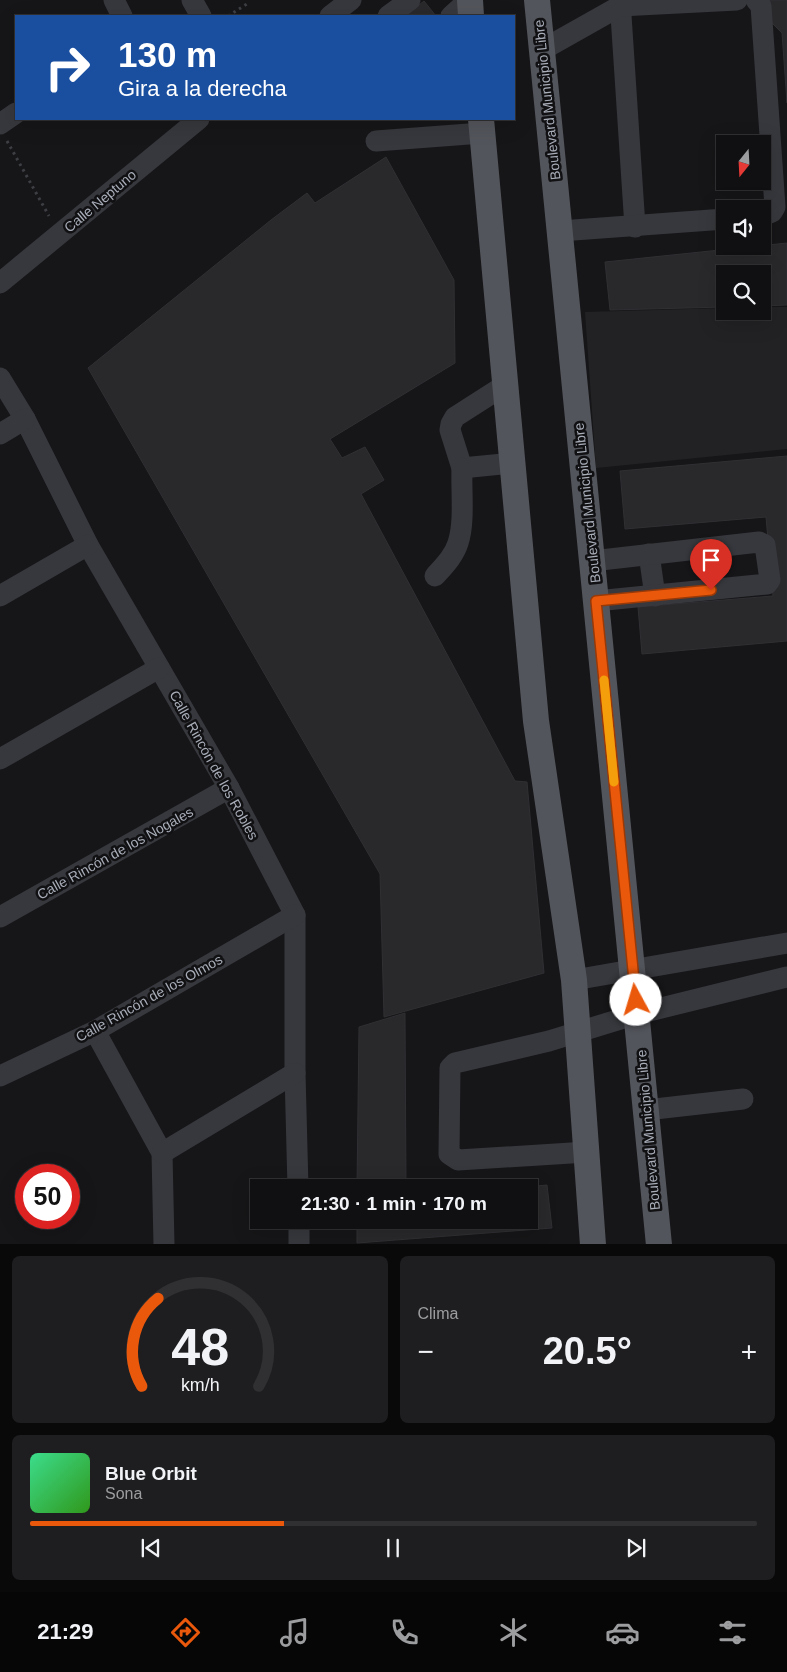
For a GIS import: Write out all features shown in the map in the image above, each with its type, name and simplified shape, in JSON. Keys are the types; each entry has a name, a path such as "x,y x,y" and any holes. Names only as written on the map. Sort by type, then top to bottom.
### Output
{"main road":[{"path":"470,0 471,15"},
{"name":"Boulevard Municipio Libre","path":"537,0 659,1244"},
{"path":"481,126 536,721 574,980 593,1244"}],"street":[{"path":"114,0 122,15"},
{"path":"192,0 200,15"},
{"path":"331,15 351,0"},
{"path":"389,15 410,0"},
{"path":"452,15 470,0"},
{"path":"542,50 620,3 737,0"},
{"path":"756,0 761,6 775,207 771,212"},
{"path":"620,3 635,227"},
{"path":"2,130 15,114"},
{"name":"Calle Neptuno","path":"3,275 59,234 187,123"},
{"path":"376,142 481,126"},
{"path":"560,231 716,220"},
{"name":"Calle Rincón de los Robles","path":"0,378 25,419 88,545 229,788 295,915 295,1074 298,1179"},
{"path":"435,576 450,558 458,544 461,530 462,468 450,430 451,424 456,417 505,385"},
{"path":"0,434 25,419"},
{"path":"462,468 512,463"},
{"path":"592,561 759,542 765,545 770,580 767,584 596,601"},
{"path":"0,596 88,545"},
{"path":"649,554 655,596"},
{"path":"0,759 159,668"},
{"name":"Calle Rincón de los Nogales","path":"0,917 229,788"},
{"name":"Calle Rincón de los Olmos","path":"0,1076 95,1031 295,915"},
{"path":"574,980 787,943"},
{"path":"587,1152 458,1160 452,1158 449,1154 450,1068 452,1065 549,1041 637,1014 787,977"},
{"path":"95,1031 162,1153 164,1244"},
{"path":"162,1153 295,1074"},
{"path":"646,1110 743,1099"},
{"path":"299,1229 299,1244"}],"path":[{"path":"230,15 250,2"},
{"path":"2,130 59,234"}],"shaded area":[{"path":"771,307 787,307 787,449 596,468 585,312 716,308 716,320 771,320"}],"building":[{"path":"749,0 787,0 787,103 782,33"},
{"path":"424,1 435,15 406,15"},
{"path":"386,157 454,280 455,363 330,439 342,458 365,447 384,480 361,494 515,781 527,782 544,973 384,1017 380,874 88,368 307,193 315,203"},
{"path":"787,243 787,305 771,306 771,265 716,265 716,307 610,310 605,262 716,250 716,255 771,255 771,245"},
{"path":"787,456 787,641 642,654 638,607 773,596 766,517 625,529 620,471"},
{"path":"405,1013 406,1179 357,1179 359,1027"},
{"path":"547,1185 552,1228 357,1243 357,1229 538,1229 538,1186"}],"slow traffic":[{"path":"604,680 614,782"}],"route":[{"path":"636,1000 596,601 711,590"}]}
